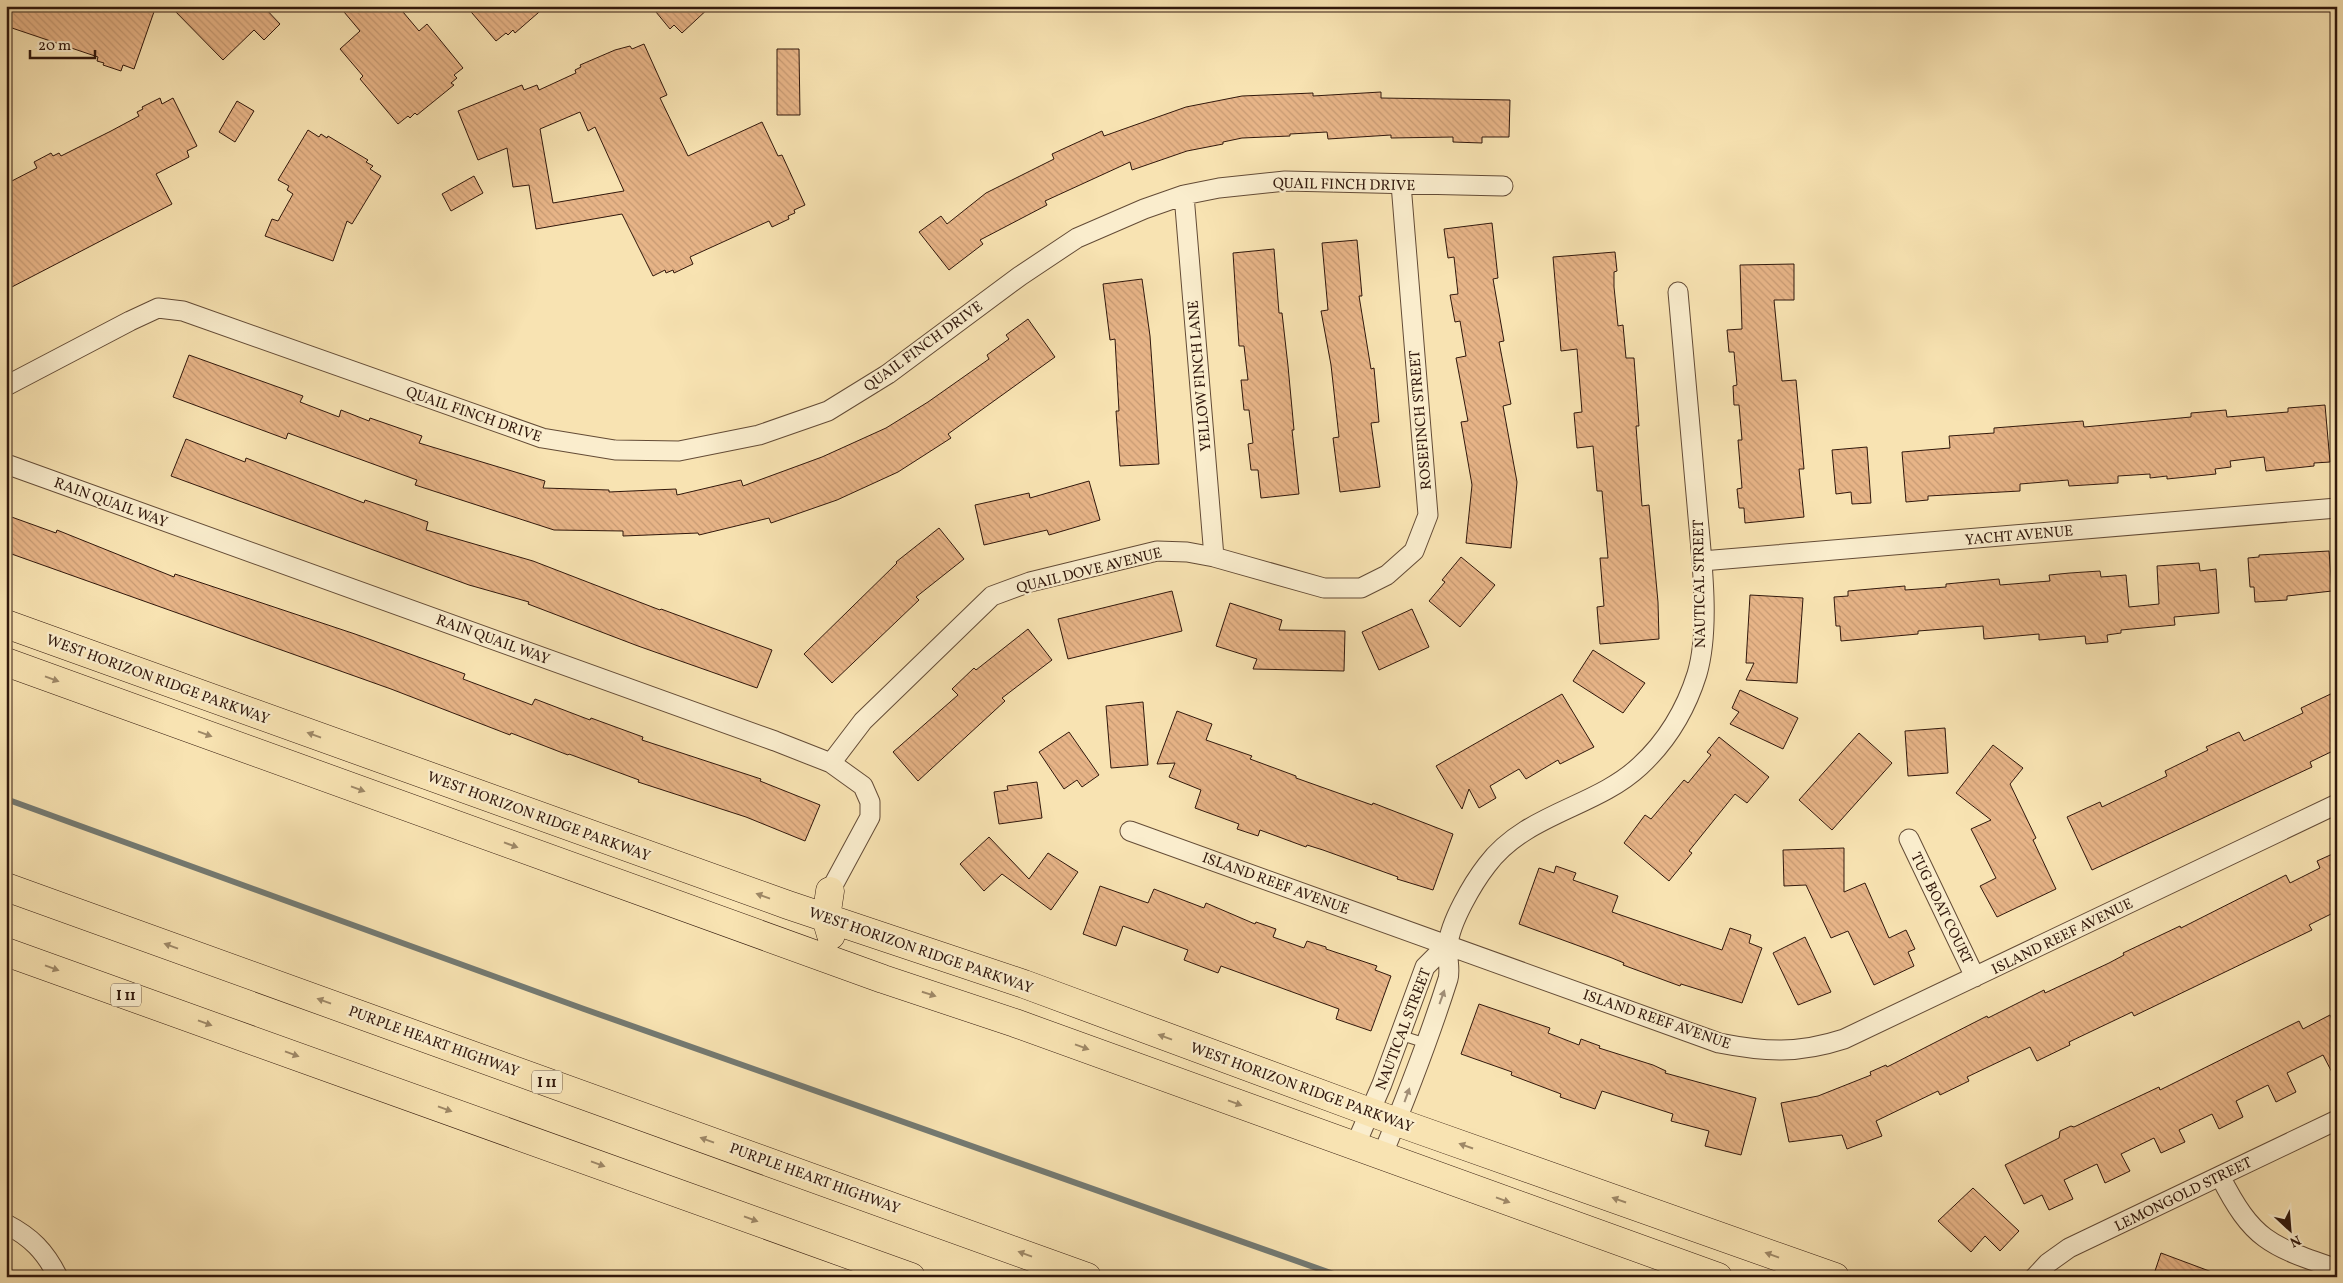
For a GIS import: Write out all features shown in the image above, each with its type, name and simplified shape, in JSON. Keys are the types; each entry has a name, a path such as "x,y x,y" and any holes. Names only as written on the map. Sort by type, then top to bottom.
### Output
{"main road":[{"name":"WEST HORIZON RIDGE PARKWAY","path":"6,624 788,905 1024,984 1397,1122 1835,1277"},
{"path":"6,662 883,979 1015,1023 1718,1277"},
{"name":"PURPLE HEART HIGHWAY","path":"6,887 1087,1277"},
{"path":"788,905 820,898 830,891"},
{"path":"830,891 826,918 832,938 883,979"},
{"name":"I 11","path":"6,952 911,1277"}],"street":[{"name":"QUAIL FINCH DRIVE","path":"6,386 158,308 183,310 542,438 615,450 679,451 758,436 828,411 888,374 1020,276 1077,238 1184,194 1285,181 1503,186"},
{"name":"ROSEFINCH STREET","path":"1324,588 1361,588 1387,575 1414,551 1428,515 1401,184"},
{"name":"YELLOW FINCH LANE","path":"1184,194 1214,557"},
{"name":"NAUTICAL STREET","path":"1382,1156 1397,1122 1449,975 1448,944 1468,893 1488,862 1530,827 1554,813 1611,788 1639,767 1660,746 1676,721 1697,672 1702,646 1702,561 1678,292"},
{"name":"RAIN QUAIL WAY","path":"6,464 775,741 831,763 863,786 870,802 870,817 830,891"},
{"name":"YACHT AVENUE","path":"1702,561 2337,508"},
{"name":"QUAIL DOVE AVENUE","path":"831,763 863,721 992,596 1030,582 1157,551 1187,552 1214,557 1324,588"},
{"name":"ISLAND REEF AVENUE","path":"1130,831 1719,1043 1755,1050 1788,1051 1816,1048 1844,1039 2337,804"},
{"name":"TUG BOAT COURT","path":"1909,839 1975,977"},
{"name":"NAUTICAL STREET","path":"1355,1146 1370,1112 1425,967 1448,944"},
{"name":"LEMONGOLD STREET","path":"2035,1277 2048,1263 2069,1248 2337,1120"},
{"path":"2220,1176 2248,1224 2272,1244 2296,1255 2337,1269"},
{"path":"6,1224 26,1235 42,1250 58,1277"}],"lane":[{"path":"1400,1035 1425,1043"}],"building":[{"path":"6,6 156,6 134,69 123,65 121,71 103,65 104,63 97,61 98,57 6,26"},
{"path":"170,6 263,6 280,24 264,40 254,30 223,60"},
{"path":"339,6 398,6 419,31 427,24 463,68 454,75 457,78 451,83 454,85 417,115 415,113 410,118 408,116 398,124 360,79 363,76 340,49 360,31"},
{"path":"466,6 546,6 515,33 513,30 496,41"},
{"path":"651,6 711,6 682,33 674,25 670,29"},
{"path":"644,44 667,95 660,98 688,156 762,122 778,156 782,155 805,205 794,210 795,213 788,216 789,219 772,227 769,221 690,257 693,264 674,273 673,270 666,273 665,270 653,276 622,214 536,229 529,185 513,187 507,148 478,160 458,111 522,85 524,90 537,85 539,90 576,73 575,70 581,67 580,65 615,50 630,46 632,49","holes":["580,112 588,131 595,127 624,191 553,203 540,129"]},
{"path":"777,49 799,49 800,115 777,115"},
{"path":"1381,92 1381,98 1510,100 1509,137 1482,137 1482,143 1453,142 1453,137 1391,138 1391,135 1328,139 1327,132 1290,134 1290,136 1242,138 1223,142 1223,144 1187,151 1132,170 1130,162 1045,201 1047,205 980,240 983,244 949,270 919,232 941,216 947,224 986,193 1054,159 1052,154 1102,131 1104,136 1186,107 1242,96 1313,93 1313,96"},
{"path":"160,98 162,104 173,98 197,146 187,151 189,157 156,174 172,204 6,290 6,184 37,168 34,162 51,153 53,156 59,153 61,156 111,131 139,116 137,112 143,109 142,107"},
{"path":"237,101 254,111 235,142 219,132"},
{"path":"308,130 319,137 321,134 327,138 328,136 368,160 366,162 373,166 370,169 381,176 352,224 347,221 333,261 265,236 272,219 278,221 293,194 287,190 289,186 278,180"},
{"path":"474,176 483,193 451,211 442,194"},
{"path":"1492,223 1498,278 1493,279 1504,341 1499,342 1511,404 1503,406 1517,482 1511,548 1466,543 1472,485 1461,422 1468,421 1456,358 1466,356 1460,321 1455,322 1450,295 1458,294 1454,257 1448,258 1444,229"},
{"path":"1357,240 1362,296 1359,296 1371,369 1374,368 1379,422 1371,423 1380,487 1340,492 1333,438 1339,437 1331,365 1321,311 1328,310 1322,243"},
{"path":"1274,249 1279,313 1282,313 1288,366 1299,494 1261,498 1258,470 1251,470 1248,444 1253,443 1249,410 1244,410 1241,380 1248,380 1244,346 1239,346 1233,253"},
{"path":"1615,252 1617,271 1614,272 1614,287 1618,326 1623,325 1626,358 1634,358 1639,426 1636,426 1642,506 1649,505 1658,602 1659,639 1600,644 1597,607 1604,606 1600,558 1608,558 1602,491 1597,491 1593,446 1577,448 1574,413 1582,412 1577,349 1561,351 1553,257"},
{"path":"1794,264 1794,300 1774,300 1782,381 1796,380 1804,469 1799,469 1804,517 1745,523 1744,508 1739,508 1737,489 1742,488 1738,440 1742,440 1739,405 1734,405 1733,386 1737,385 1734,352 1729,352 1727,330 1742,329 1740,265"},
{"path":"1142,279 1150,336 1159,464 1120,466 1116,411 1119,411 1115,339 1110,340 1103,284"},
{"path":"1028,319 1055,357 948,434 951,438 898,472 837,500 771,523 769,518 699,535 698,533 623,536 623,531 554,530 415,485 417,480 288,433 286,439 173,397 189,355 303,396 300,402 339,417 341,410 369,421 370,418 422,436 419,443 545,481 543,488 609,490 609,492 676,489 677,495 741,480 743,486 822,457 886,428 928,402 989,359 987,355 1009,339 1006,335"},
{"path":"2325,405 2330,462 2314,463 2314,466 2266,471 2264,457 2230,461 2231,467 2215,469 2216,474 2167,479 2167,476 2150,478 2150,474 2118,476 2118,483 2069,486 2068,480 2020,484 2020,491 1928,496 1928,500 1906,502 1902,452 1950,448 1949,436 1994,433 1994,428 2083,421 2084,427 2191,417 2191,413 2226,410 2227,417 2288,412 2288,408"},
{"path":"186,439 245,462 246,458 364,503 365,500 428,522 426,530 533,561 660,610 772,650 757,688 638,646 528,604 529,602 469,585 171,476"},
{"path":"1867,447 1871,503 1852,504 1851,492 1836,494 1832,450"},
{"path":"1089,481 1100,520 1049,535 1047,530 984,545 975,505 1029,493 1030,498"},
{"path":"6,515 56,533 57,530 174,577 175,574 355,634 465,674 463,679 532,705 535,699 590,720 591,718 643,737 642,740 761,779 760,781 820,805 805,841 746,817 638,782 639,780 511,733 510,735 391,689 6,552"},
{"path":"939,528 964,559 916,597 919,600 832,683 804,654 896,562"},
{"path":"2329,551 2332,591 2287,596 2287,600 2255,602 2254,587 2250,587 2248,558 2259,557 2259,555"},
{"path":"1461,557 1495,585 1460,627 1429,601 1445,582 1442,580"},
{"path":"2199,563 2200,571 2216,569 2219,613 2174,617 2175,625 2121,630 2121,633 2107,635 2108,642 2086,644 2085,636 2039,640 2039,634 1984,639 1983,626 1918,631 1918,634 1841,641 1840,626 1836,626 1834,597 1848,596 1848,591 1905,586 1905,590 1946,587 1946,584 1999,579 2000,585 2050,581 2049,575 2070,573 2100,571 2101,577 2126,575 2129,607 2159,604 2157,566"},
{"path":"1172,591 1182,631 1068,659 1058,619"},
{"path":"1750,595 1803,598 1797,683 1746,680 1754,663 1746,663"},
{"path":"1230,603 1282,620 1279,630 1345,631 1344,671 1253,669 1257,659 1216,646"},
{"path":"1412,609 1429,647 1379,670 1362,632"},
{"path":"1028,629 1052,660 1002,698 1005,701 918,781 893,752 958,695 952,689 974,668 976,670"},
{"path":"1593,650 1645,683 1623,713 1573,681"},
{"path":"1740,690 1798,718 1783,749 1730,724 1739,712 1732,708"},
{"path":"2337,691 2337,749 2310,762 2312,767 2092,870 2067,817 2100,802 2102,807 2167,776 2165,771 2208,750 2206,747 2239,732 2244,741 2303,713 2301,708"},
{"path":"1562,694 1594,747 1560,764 1558,760 1526,779 1519,769 1490,786 1496,798 1479,808 1469,789 1462,809 1436,766"},
{"path":"1143,702 1148,765 1111,768 1106,706"},
{"path":"1177,711 1212,724 1206,740 1252,756 1250,759 1296,776 1296,778 1372,805 1373,803 1453,834 1433,890 1397,879 1398,877 1323,850 1307,845 1306,847 1260,830 1258,836 1237,829 1239,824 1195,808 1201,790 1169,777 1175,763 1157,764"},
{"path":"1945,728 1948,773 1908,776 1905,731"},
{"path":"1069,732 1099,775 1082,787 1077,780 1064,789 1039,752"},
{"path":"1859,733 1892,763 1832,830 1799,800"},
{"path":"1719,737 1769,777 1747,803 1735,794 1689,851 1692,853 1669,881 1624,843 1645,815 1651,819 1684,780 1688,783 1711,755 1707,752"},
{"path":"1993,745 2023,768 2010,784 2036,838 2033,840 2056,889 1997,917 1980,886 1996,878 1971,829 1991,820 1956,793"},
{"path":"1037,782 1042,818 999,824 994,792 1008,790 1007,786"},
{"path":"989,837 1029,879 1048,853 1078,872 1051,910 1002,874 984,891 960,864"},
{"path":"1844,848 1844,892 1865,883 1889,938 1906,930 1915,949 1908,952 1914,966 1874,985 1848,931 1831,938 1806,885 1784,886 1783,850"},
{"path":"2337,852 2337,911 2309,925 2312,930 2134,1016 2132,1012 2069,1042 2070,1045 2037,1061 2030,1047 1967,1077 1969,1081 1940,1095 1938,1091 1876,1121 1882,1136 1847,1149 1842,1135 1789,1142 1781,1103 1818,1096 1871,1075 1870,1072 1886,1065 1887,1067 1987,1016 1988,1018 2044,990 2045,993 2109,963 2124,955 2123,953 2180,926 2181,928 2286,875 2290,883 2320,868 2317,861"},
{"path":"1556,866 1576,873 1573,880 1618,896 1612,912 1722,950 1730,928 1751,935 1749,943 1762,948 1742,1003 1681,984 1680,986 1623,965 1624,963 1612,958 1519,924 1539,868 1554,873"},
{"path":"1100,886 1148,903 1154,889 1204,908 1206,903 1255,924 1256,922 1276,929 1273,937 1304,948 1307,941 1377,966 1375,970 1391,976 1371,1031 1336,1019 1339,1009 1221,966 1218,973 1184,960 1188,950 1123,926 1116,946 1083,934"},
{"path":"1805,937 1831,992 1798,1005 1773,953"},
{"path":"1479,1004 1550,1028 1548,1033 1579,1045 1581,1039 1600,1046 1599,1048 1653,1065 1666,1071 1665,1073 1756,1098 1741,1155 1705,1146 1709,1131 1671,1121 1673,1114 1602,1091 1595,1109 1560,1097 1561,1094 1511,1075 1512,1072 1461,1054"},
{"path":"2330,1015 2337,1030 2337,1082 2323,1055 2287,1073 2296,1092 2276,1102 2268,1085 2236,1101 2243,1117 2219,1129 2212,1114 2179,1130 2185,1142 2161,1153 2154,1138 2121,1154 2130,1171 2105,1183 2097,1164 2064,1180 2073,1199 2049,1210 2042,1195 2024,1204 2005,1165 2059,1138 2060,1131 2071,1126 2074,1127 2159,1087 2160,1090 2299,1021 2303,1029"},
{"path":"1973,1188 2019,1231 2000,1251 1985,1236 1971,1252 1938,1221"},
{"path":"2161,1253 2220,1275 2220,1277 2153,1277"}],"waterway":[{"path":"6,799 584,1009 1342,1277"}]}
